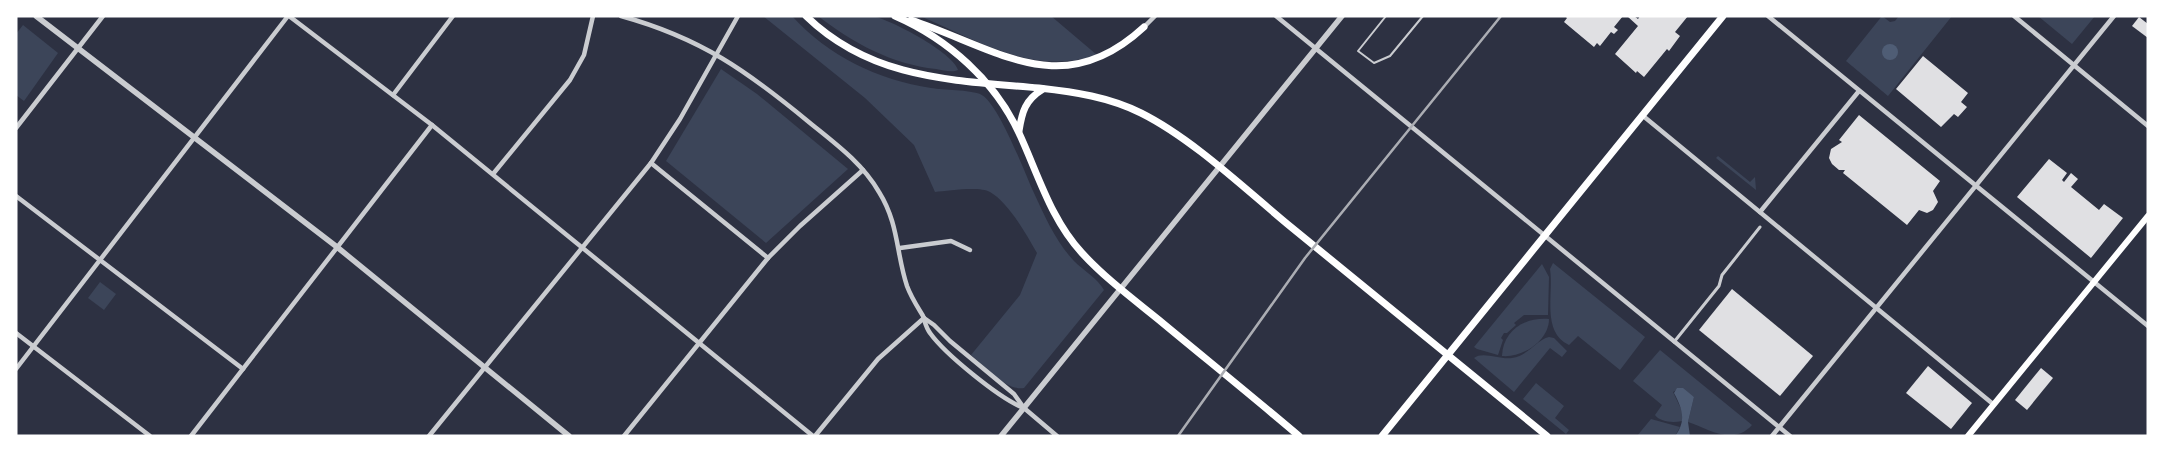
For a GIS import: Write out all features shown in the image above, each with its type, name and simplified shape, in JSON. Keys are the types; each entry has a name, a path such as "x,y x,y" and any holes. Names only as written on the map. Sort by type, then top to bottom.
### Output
{"main road":[{"path":"806,16 838,42 888,67 931,78 1043,89 1101,97 1140,112 1178,136 1218,167 1547,436"},
{"path":"895,16 932,35 986,83 1000,101 1018,132 1054,212 1067,235 1082,253 1121,289 1299,436"},
{"path":"901,16 944,30 1016,60 1053,67 1072,66 1102,57 1124,45 1144,27"},
{"path":"1382,436 1723,16"},
{"path":"1018,132 1025,104 1031,97 1043,89"},
{"path":"1968,436 2148,216"}],"street":[{"path":"36,16 337,247 569,436"},
{"path":"16,128 102,16"},
{"path":"16,369 289,16 432,125 814,436 878,359 924,318"},
{"path":"393,95 454,16"},
{"path":"493,174 570,80 584,55 593,16"},
{"path":"621,16 668,32 717,54 772,92 846,153 863,170 887,207 900,248 907,286 924,318 928,332 948,352 1008,402 1024,408"},
{"path":"429,436 651,163 680,119 738,16"},
{"path":"1276,16 1790,436"},
{"path":"1001,436 1342,16"},
{"path":"1768,16 2148,326"},
{"path":"2014,16 2148,126"},
{"path":"1772,436 2114,16"},
{"path":"1144,27 1153,17"},
{"path":"1760,212 1859,90"},
{"path":"1642,115 1994,404"},
{"path":"191,436 432,125"},
{"path":"651,163 768,258"},
{"path":"624,436 768,258 800,226 863,170"},
{"path":"16,196 243,369"},
{"path":"1674,342 1719,286 1722,275 1760,226"},
{"path":"900,248 950,241 970,250"},
{"path":"924,318 1014,394 1024,408 1058,436"},
{"path":"16,333 150,436"}],"lane":[{"path":"1386,16 1358,51 1374,64 1390,56 1422,16"}],"shaded area":[{"path":"859,15 881,18 934,46 954,63 958,70 947,71 919,66 888,57 845,35 818,16"},
{"path":"763,16 792,16 821,43 855,64 892,79 911,84 980,94 987,99 995,110 1003,123 1042,211 1056,237 1074,261 1094,278 1104,290 1024,388 1010,386 1003,382 971,355 1020,295 1037,253 1016,219 997,197 985,190 963,189 935,192 914,145 865,98"},
{"path":"920,16 1051,16 1097,55 1073,60 1050,61 1028,58 1006,53 985,45"},
{"path":"1882,16 1890,22 1895,21 1899,16 1952,16 1888,96 1846,61"},
{"path":"2038,16 2095,16 2072,44"},
{"path":"23,25 58,53 24,101 16,95 16,34"},
{"path":"1887,44 1893,44 1898,49 1896,58 1887,60 1882,55 1882,49"},
{"path":"721,69 757,94 848,169 766,243 666,161"},
{"path":"1718,156 1750,182 1755,177 1756,190 1716,158"},
{"path":"1553,263 1645,337 1620,370 1578,336 1569,345 1560,339 1555,331 1550,311 1550,269"},
{"path":"1542,264 1549,277 1548,315 1524,315 1514,323 1516,325 1507,333 1504,333 1501,338 1503,340 1498,355 1474,347"},
{"path":"100,282 116,294 104,310 88,298"},
{"path":"1549,319 1548,327 1544,334 1533,347 1518,354 1502,356 1506,339 1517,327 1531,320"},
{"path":"1549,337 1554,338 1567,351 1562,357 1550,348 1514,392 1474,358 1482,355 1507,358 1518,357 1540,341"},
{"path":"1660,350 1752,425 1736,435 1728,435 1720,434 1688,422 1694,397 1680,388 1673,392 1682,411 1682,421 1667,421 1657,417 1655,415 1662,405 1633,381"},
{"path":"1536,383 1564,406 1555,418 1569,430 1566,434 1523,399"},
{"path":"1677,388 1683,388 1694,397 1688,422 1690,436 1675,436 1682,420 1681,409 1674,393"},
{"path":"1651,419 1680,427 1675,436 1637,436"}],"building":[{"path":"1565,16 1623,16 1614,27 1618,30 1614,34 1611,32 1600,46 1597,43 1594,47 1564,22 1567,18"},
{"path":"1627,16 1634,16 1638,19 1640,16 1688,16 1675,32 1680,36 1669,51 1667,49 1644,77 1637,71 1636,73 1615,54 1638,26"},
{"path":"2139,17 2148,24 2148,38 2132,26"},
{"path":"1923,56 1968,93 1961,102 1967,107 1958,117 1954,114 1941,127 1896,89"},
{"path":"1859,115 1940,181 1933,191 1938,202 1933,210 1927,213 1919,210 1907,225 1843,173 1845,170 1839,170 1832,164 1829,158 1831,149 1842,142 1839,140"},
{"path":"2049,159 2067,173 2062,180 2064,182 2071,173 2078,179 2071,187 2099,210 2104,204 2123,218 2091,258 2017,197"},
{"path":"1732,289 1813,356 1780,396 1699,330"},
{"path":"1928,366 1972,403 1951,429 1906,393"},
{"path":"2041,368 2053,378 2027,410 2015,400"}],"railway":[{"path":"1178,436 1305,258 1501,16"}]}
